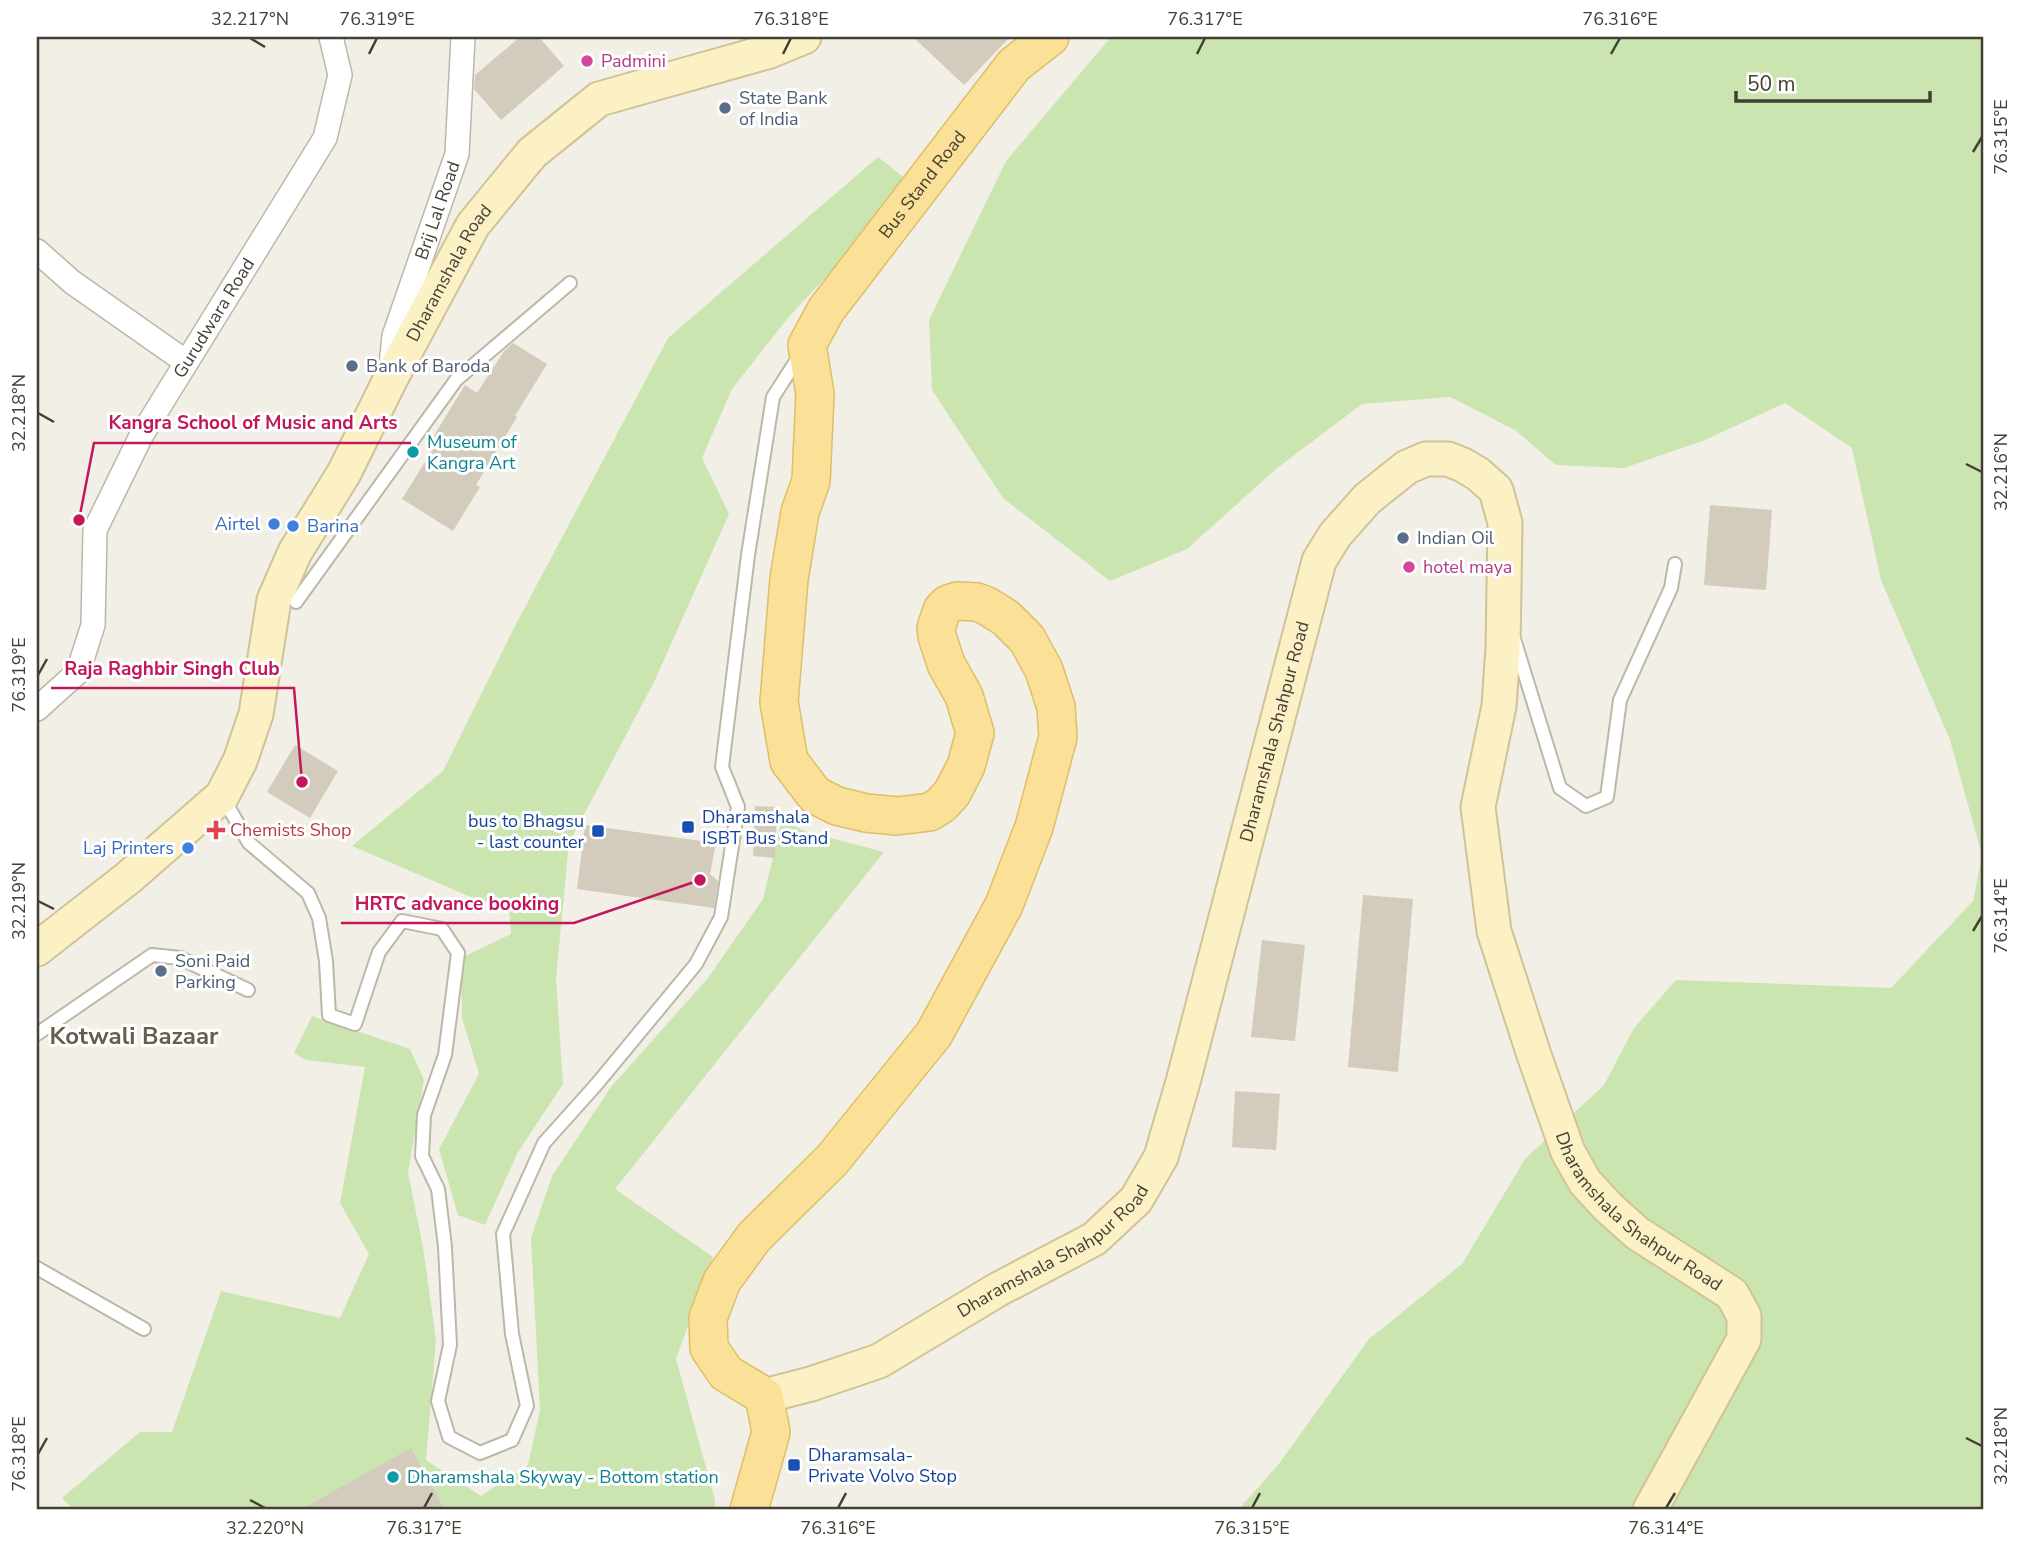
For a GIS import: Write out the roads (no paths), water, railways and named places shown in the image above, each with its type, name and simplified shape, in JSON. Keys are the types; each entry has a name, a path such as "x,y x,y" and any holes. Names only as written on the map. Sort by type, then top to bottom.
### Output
{"main road":[{"name":"Dharamshala Road","path":"222,796 240,761 256,714 274,600 295,552 344,473 390,380 473,225 532,153 599,99 771,51 804,37"},
{"name":"Bus Stand Road","path":"807,345 826,310 1014,65 1050,37"},
{"path":"749,1510 771,1432 764,1396 726,1373 709,1348 708,1318 722,1281 754,1237 832,1160 934,1034 1004,905 1034,827 1058,737 1056,706 1044,670 1027,639 1006,618 987,606 977,602 957,601 942,610 937,636 946,664 964,696 975,733 966,766 941,805 930,812 897,816 866,813 837,806 815,795 789,761 779,702 789,579 800,512 811,481 815,394 807,345"},
{"name":"Dharamshala Shahpur Road","path":"764,1396 880,1361 997,1290 1094,1238 1136,1200 1161,1157 1176,1107 1319,561 1353,513 1382,486 1407,467 1426,459 1448,459 1478,474 1496,490 1505,523 1499,706 1478,807 1494,931 1533,1052 1568,1152 1585,1182 1637,1233 1732,1294 1744,1316 1744,1339 1650,1510"},
{"path":"37,949 128,878 222,796"}],"street":[{"name":"Gurudwara Road","path":"37,709 78,672 93,625 95,530 141,436 325,138 340,75 331,37"},
{"name":"Brij Lal Road","path":"390,380 394,336 457,154 463,37"},
{"path":"37,251 72,282 186,362"}],"lane":[{"path":"296,602 456,380 570,283"},
{"path":"222,796 249,843 308,893 319,918 326,961 329,1015 355,1024 379,952 402,921 442,929 458,953 445,1055 424,1115 422,1156 438,1189 445,1247 450,1345 438,1401 449,1437 480,1453 512,1440 527,1406 512,1334 503,1234 544,1143 597,1085 696,964 721,918 738,807 722,768 748,555 773,397 807,345"},
{"path":"1504,605 1560,788 1586,806 1606,797 1620,700 1671,588 1675,564"},
{"path":"37,1034 152,955 180,958 248,990"},
{"path":"37,1268 144,1329"}],"place":[{"name":"Padmini","path":"587,61"},
{"name":"State Bank of India","path":"725,108"},
{"name":"Bank of Baroda","path":"352,366"},
{"name":"Museum of Kangra Art","path":"413,452"},
{"name":"Kangra School of Music and Arts","path":"79,520"},
{"name":"Airtel","path":"274,524"},
{"name":"Barina","path":"293,526"},
{"name":"Indian Oil","path":"1403,538"},
{"name":"hotel maya","path":"1409,567"},
{"name":"Raja Raghbir Singh Club","path":"302,782"},
{"name":"Dharamshala ISBT Bus Stand","path":"688,827"},
{"name":"Chemists Shop","path":"216,830"},
{"name":"bus to Bhagsu - last counter","path":"598,831"},
{"name":"Laj Printers","path":"188,848"},
{"name":"HRTC advance booking","path":"700,880"},
{"name":"Soni Paid Parking","path":"161,971"},
{"name":"Dharamsala- Private Volvo Stop","path":"794,1465"},
{"name":"Dharamshala Skyway - Bottom station","path":"393,1477"}],"district":[{"name":"Kotwali Bazaar","path":"134,1036"}]}
